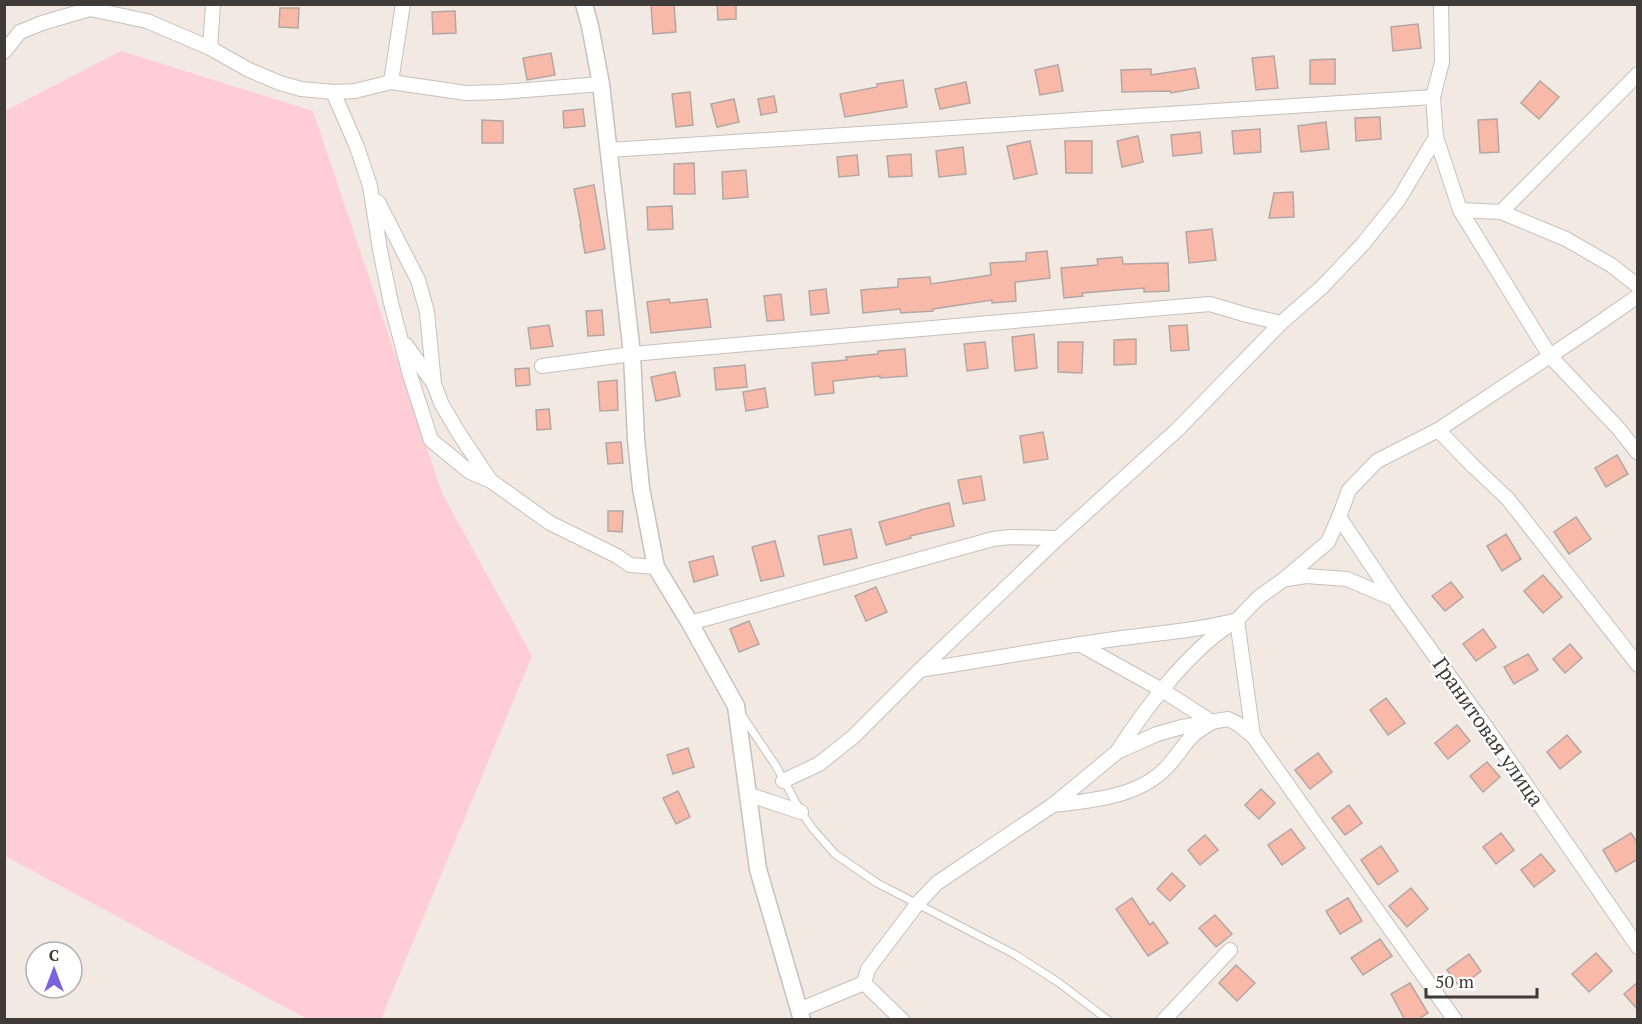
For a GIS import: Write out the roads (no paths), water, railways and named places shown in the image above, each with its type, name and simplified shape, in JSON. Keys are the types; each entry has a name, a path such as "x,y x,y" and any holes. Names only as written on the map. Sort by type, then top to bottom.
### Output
{"street":[{"path":"210,48 213,4"},
{"path":"391,82 402,4"},
{"path":"584,4 601,84 632,354 640,478 656,567 736,706 758,869 800,1015 864,983 868,969 918,903 937,883 1053,805 1117,752 1157,734 1228,719 1252,736 1455,1020"},
{"path":"1442,4 1442,62 1433,97 1436,137 1460,210 1550,356 1618,428 1638,453"},
{"path":"4,52 20,33 42,23 91,7 147,21 210,48 249,70 301,89 333,92 356,91 391,82 466,93 601,84"},
{"path":"1501,212 1638,74"},
{"path":"333,92 357,147 370,186 387,282 410,375 431,440 470,472 491,481 550,523 617,556 630,565 656,567"},
{"path":"609,150 1433,97"},
{"path":"783,782 819,764 853,737 1058,538 1177,430 1281,323 1322,287 1399,199 1436,137"},
{"path":"370,186 418,280 427,312 434,384 441,403 491,481"},
{"path":"1460,210 1501,212 1566,239 1611,265 1638,286"},
{"path":"1117,752 1162,690 1196,652 1328,542 1349,490 1377,460 1438,430 1638,296"},
{"path":"542,366 632,354 1210,304 1281,323"},
{"path":"402,339 434,384"},
{"path":"1438,430 1508,499 1638,665"},
{"name":"Гранитовая улица","path":"1340,517 1394,599 1486,727 1638,947"},
{"path":"690,623 993,539 1058,538"},
{"path":"1283,580 1306,576 1347,579 1394,599"},
{"path":"920,670 1079,644 1202,628 1237,620"},
{"path":"1237,620 1252,736"},
{"path":"1079,644 1162,690 1212,722"},
{"path":"1053,805 1086,802 1125,792 1150,782 1166,769 1192,736 1212,722"},
{"path":"747,794 801,812"},
{"path":"1164,1020 1230,950"},
{"path":"864,983 902,1020"}],"lane":[{"path":"736,706 776,766 801,812 835,854 877,883 1014,954 1058,982 1108,1020"}]}
